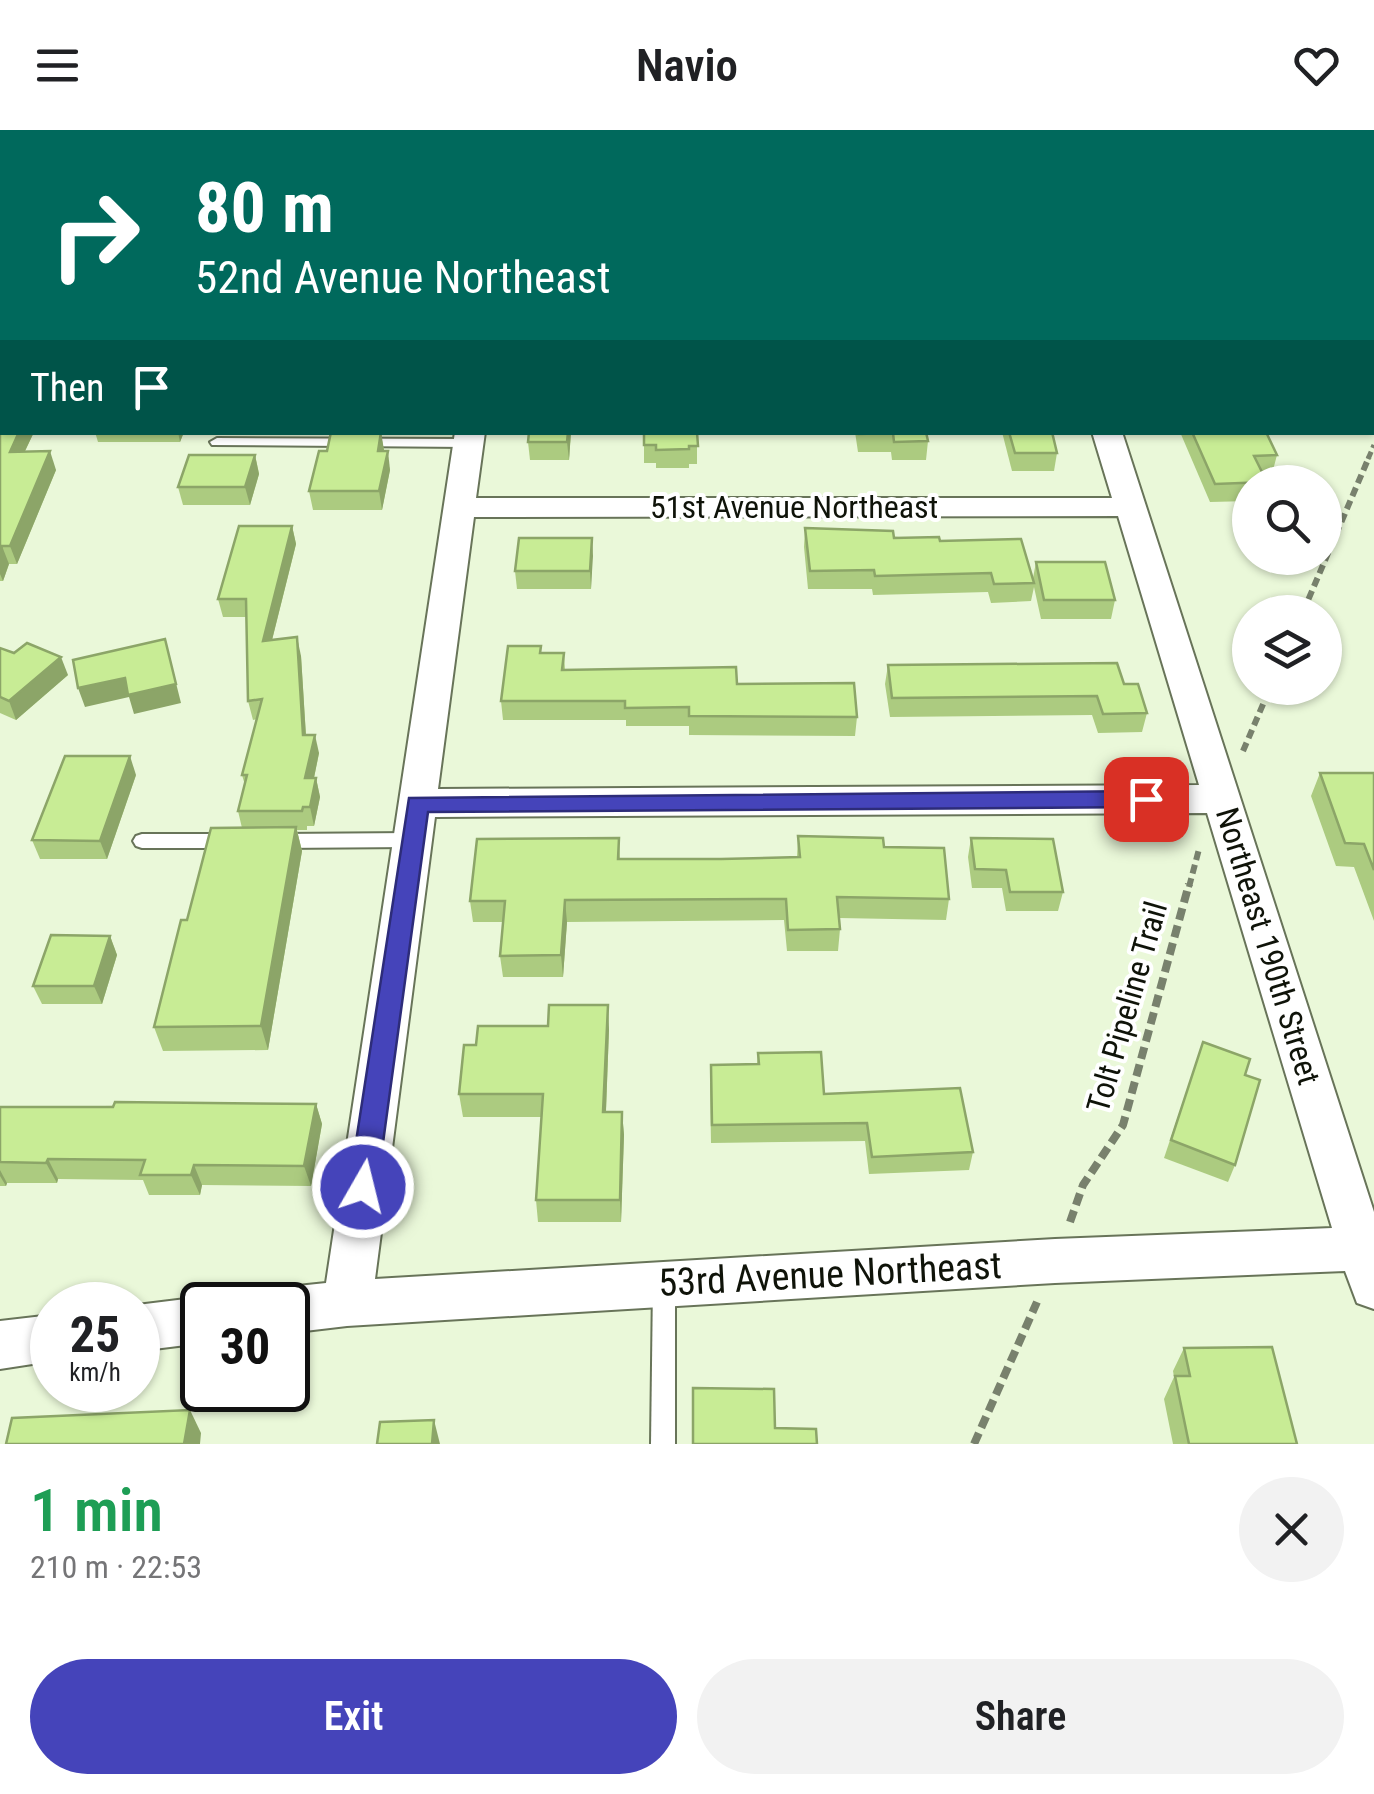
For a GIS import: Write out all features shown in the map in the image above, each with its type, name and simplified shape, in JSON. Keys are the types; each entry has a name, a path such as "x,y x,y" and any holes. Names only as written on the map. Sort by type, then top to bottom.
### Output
{"street":[{"name":"Northeast 190th Street","path":"1108,435 1370,1261"},
{"path":"347,1303 469,438"},
{"name":"51st Avenue Northeast","path":"458,508 1130,506"},
{"path":"415,822 1222,798"},
{"name":"53rd Avenue Northeast","path":"310,1307 1055,1261 1370,1261"},
{"path":"0,1345 30,1341"}],"lane":[{"path":"216,442 469,438"},
{"path":"142,841 415,822"},
{"path":"663,1444 664,1284"}],"path":[{"path":"1309,595 1374,445"},
{"name":"Tolt Pipeline Trail","path":"974,1444 1055,1261 1083,1185 1122,1125 1202,837 1222,798"}],"building":[{"path":"0,435 18,435 10,452 50,451 10,546 2,546 0,552"},
{"path":"330,435 381,435 378,451 388,451 379,491 309,491 319,451 327,451"},
{"path":"529,435 568,435 567,442 528,442"},
{"path":"644,435 697,435 698,446 689,449 656,450 656,445 644,445"},
{"path":"893,435 927,435 928,441 894,442"},
{"path":"1010,435 1053,435 1057,453 1015,453"},
{"path":"1193,435 1267,435 1277,455 1254,456 1258,465 1232,465 1232,483 1215,484"},
{"path":"189,455 255,455 245,487 178,487"},
{"path":"239,526 292,526 263,641 297,637 303,735 315,735 305,778 316,778 310,807 303,807 302,811 238,811 247,775 242,775 262,699 248,701 246,599 218,599"},
{"path":"805,528 893,531 894,538 939,537 940,541 1021,539 1034,583 994,584 991,573 875,576 874,570 810,571"},
{"path":"519,538 592,538 590,571 515,571"},
{"path":"1036,562 1105,562 1115,600 1044,600"},
{"path":"165,639 176,684 128,695 125,678 78,688 73,660"},
{"path":"27,643 61,657 9,701 0,697 0,648 14,653"},
{"path":"508,646 541,646 540,653 564,653 562,670 736,667 737,684 854,683 857,717 689,716 689,707 625,708 625,701 501,701"},
{"path":"1117,663 1124,684 1138,684 1147,713 1103,714 1097,696 892,698 888,665"},
{"path":"65,756 130,756 100,841 32,840"},
{"path":"1320,773 1374,773 1374,870 1364,844 1345,843"},
{"path":"296,827 261,1026 154,1027 181,920 187,920 211,828"},
{"path":"798,836 883,838 884,847 944,848 949,899 837,897 840,929 788,930 786,899 565,900 561,955 500,956 505,901 470,901 477,839 619,838 618,859 721,859 800,857"},
{"path":"971,838 1053,839 1063,892 1010,892 1006,870 975,869"},
{"path":"51,935 110,936 94,986 33,986"},
{"path":"549,1005 608,1005 603,1112 622,1112 620,1200 536,1200 543,1094 459,1094 464,1045 476,1045 478,1026 548,1026"},
{"path":"1203,1042 1250,1059 1245,1075 1260,1080 1235,1165 1171,1140"},
{"path":"821,1052 824,1094 960,1088 973,1152 872,1157 867,1123 712,1125 711,1065 759,1064 758,1053"},
{"path":"115,1102 316,1104 304,1166 194,1165 191,1175 140,1175 145,1160 0,1162 0,1107 113,1107"},
{"path":"1272,1347 1297,1444 1189,1444 1175,1376 1190,1376 1184,1348"},
{"path":"693,1388 774,1389 775,1428 816,1429 817,1444 693,1444"},
{"path":"190,1412 184,1444 6,1444 12,1418"},
{"path":"434,1420 432,1444 377,1444 380,1422"}],"route":[{"path":"363,1187 418,804 1146,799"}]}
